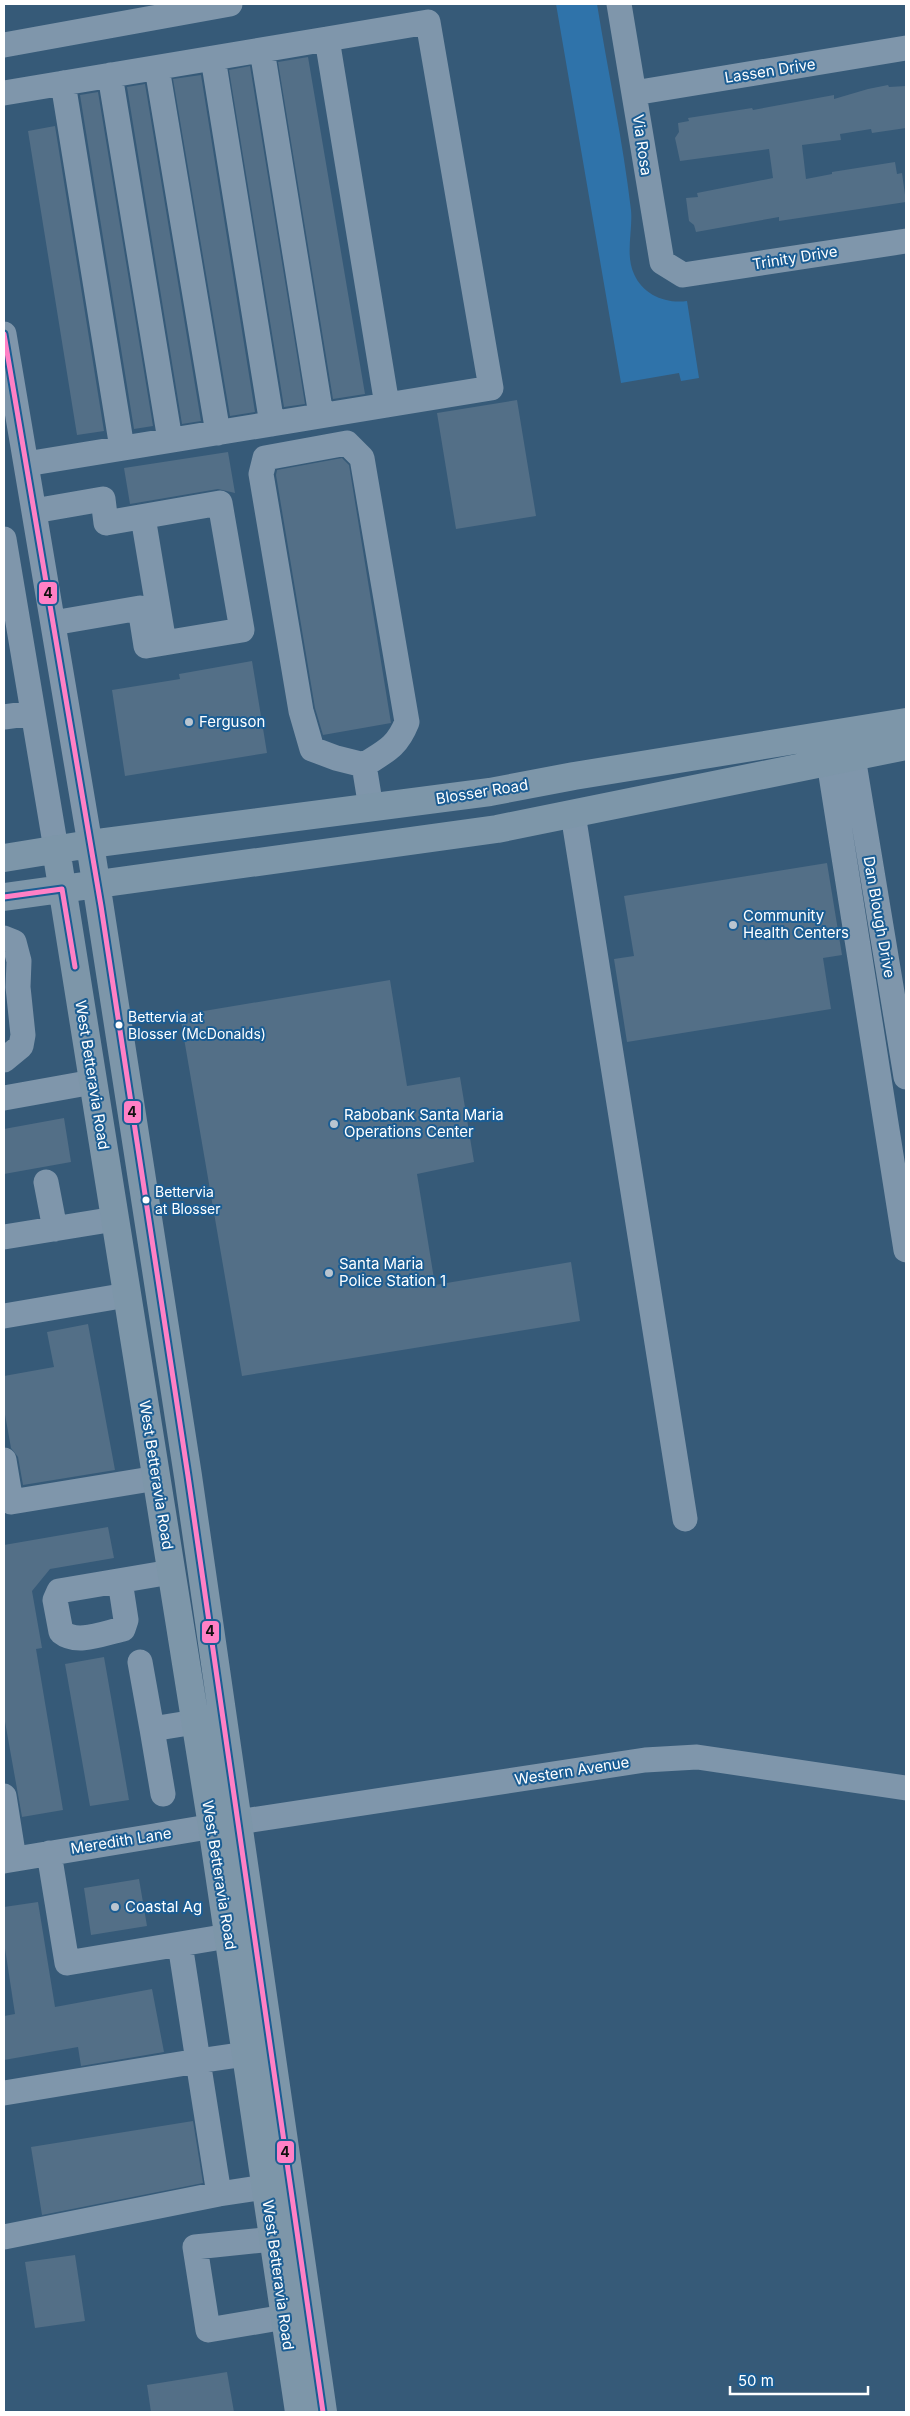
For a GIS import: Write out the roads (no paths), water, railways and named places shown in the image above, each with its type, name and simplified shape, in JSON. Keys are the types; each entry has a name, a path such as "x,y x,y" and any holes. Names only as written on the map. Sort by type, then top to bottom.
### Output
{"main road":[{"name":"Blosser Road","path":"4,858 90,844 490,792 574,776 906,722"},
{"path":"4,897 498,829 906,746"},
{"name":"West Betteravia Road","path":"90,844 188,1476 225,1824 323,2412"},
{"name":"West Betteravia Road","path":"56,849 195,1722 225,1824 228,1936 299,2412"}],"street":[{"path":"4,46 230,4"},
{"name":"Via Rosa","path":"619,4 654,226 662,262 683,275"},
{"path":"4,93 428,22 491,388 26,464"},
{"path":"327,39 388,405"},
{"name":"Lassen Drive","path":"634,93 906,48"},
{"path":"262,50 321,415"},
{"path":"212,58 272,424"},
{"path":"157,68 218,433"},
{"path":"110,75 170,440"},
{"path":"63,83 122,448"},
{"name":"Trinity Drive","path":"683,275 906,241"},
{"name":"West Betteravia Road","path":"4,334 90,844"},
{"path":"347,444 362,458 407,722 400,739 386,751 364,765 312,749 301,711 261,474 265,458 347,444"},
{"path":"34,511 102,499 106,523 220,504 242,630 146,646 140,608 53,623"},
{"path":"142,517 164,644"},
{"name":"West Betteravia Road","path":"4,538 13,646 33,713 56,849"},
{"path":"4,717 33,713"},
{"path":"841,760 906,1250"},
{"name":"Dan Blough Drive","path":"841,760 906,1077"},
{"path":"364,765 371,808"},
{"path":"573,814 685,1519"},
{"path":"4,938 14,942 18,951 18,987 23,1035 21,1046 4,1060"},
{"path":"4,1098 93,1082"},
{"path":"46,1182 55,1229"},
{"path":"4,1237 115,1219"},
{"path":"4,1316 127,1294"},
{"path":"4,1460 11,1502 156,1478"},
{"path":"120,1580 172,1572"},
{"path":"140,1662 163,1794"},
{"path":"152,1729 195,1722"},
{"name":"Western Avenue","path":"225,1824 644,1760 697,1756 906,1788"},
{"path":"4,1796 9,1860"},
{"name":"Meredith Lane","path":"9,1860 225,1824"},
{"path":"49,1853 67,1963 228,1936"},
{"path":"180,1944 219,2194"},
{"path":"4,2092 246,2054"},
{"path":"4,2237 219,2194 265,2187"},
{"path":"273,2239 195,2248 208,2330 285,2318"}],"place":[{"name":"Ferguson","path":"189,722"},
{"name":"Community Health Centers","path":"733,925"},
{"name":"Bettervia at Blosser (McDonalds)","path":"119,1025"},
{"name":"Rabobank Santa Maria Operations Center","path":"334,1124"},
{"name":"Bettervia at Blosser","path":"146,1200"},
{"name":"Santa Maria Police Station 1","path":"329,1273"},
{"name":"Coastal Ag","path":"115,1907"}]}
